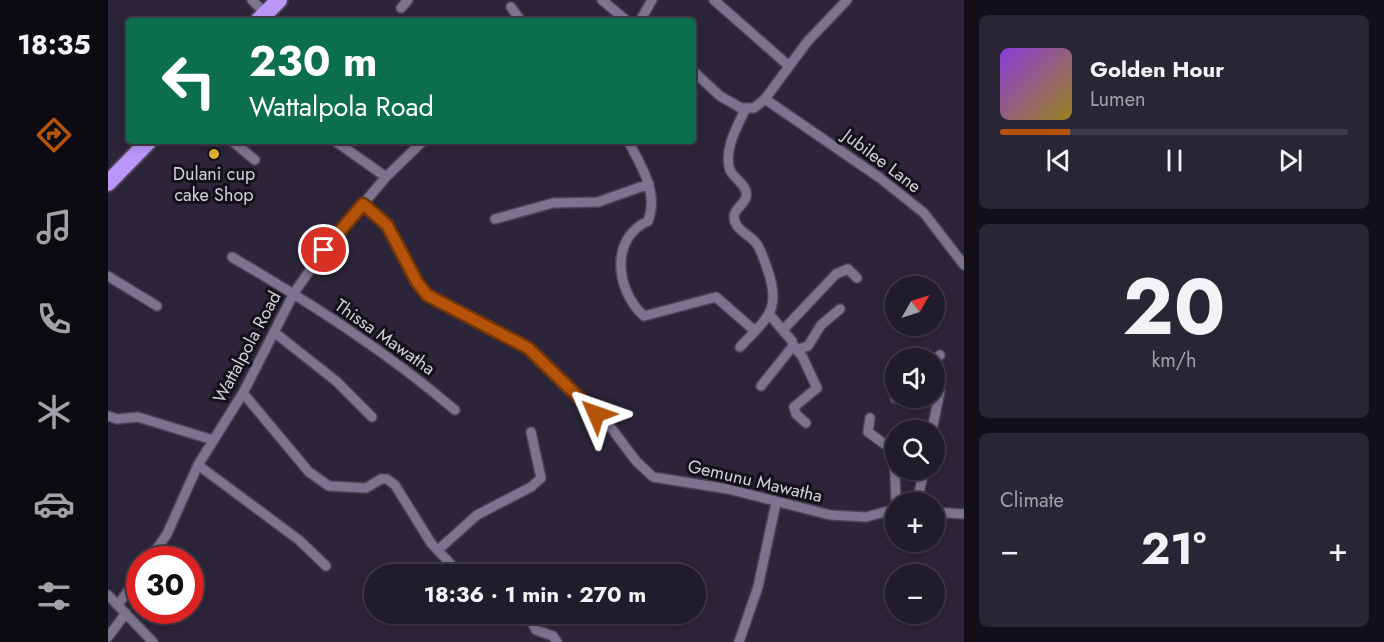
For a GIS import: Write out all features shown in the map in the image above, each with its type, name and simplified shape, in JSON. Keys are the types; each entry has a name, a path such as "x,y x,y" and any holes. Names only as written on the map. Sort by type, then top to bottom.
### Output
{"highway":[{"path":"261,17 279,0"},
{"path":"108,183 146,144"}],"street":[{"path":"252,0 261,17"},
{"path":"401,8 408,0"},
{"path":"602,0 623,18"},
{"path":"642,18 652,0"},
{"path":"714,0 789,66"},
{"path":"696,74 720,96 741,108 754,108 765,99 807,42 847,0"},
{"path":"512,7 519,18"},
{"name":"Jubilee Lane","path":"765,99 871,172 924,213 964,265"},
{"path":"740,347 774,305 774,294 757,243 736,226 734,219 735,210 746,197 746,191 730,170 729,153 746,108"},
{"path":"236,144 255,160"},
{"path":"339,144 386,177"},
{"name":"Wattalpola Road","path":"159,546 167,534 198,465 243,393 294,293 324,250 386,177 420,144"},
{"path":"629,144 649,184 652,211 648,221 636,226 621,248 620,262 625,285 639,312 644,316 716,297 755,331"},
{"path":"495,219 553,203 598,202 649,184"},
{"name":"Gemunu Mawatha","path":"363,204 387,225 417,282 427,295 528,348 612,429 636,460 653,477 728,489 830,515 866,517 885,512"},
{"name":"Thissa Mawatha","path":"232,257 294,293 409,370 455,410"},
{"path":"783,330 836,274 848,269 857,278"},
{"path":"108,276 157,306"},
{"path":"793,346 799,349 808,346 821,325 840,309"},
{"path":"769,314 802,356 817,388 794,407 796,414 806,423"},
{"path":"274,332 336,381 372,417"},
{"path":"761,386 793,346"},
{"path":"243,393 309,472 329,486 366,488 381,478 387,478 438,550 451,564"},
{"path":"108,416 117,419 138,417 213,440"},
{"path":"870,418 868,432 894,451 896,492"},
{"path":"438,550 477,515 531,488 541,478 531,432"},
{"path":"198,465 299,540 326,566"},
{"path":"739,642 758,587 776,503"},
{"path":"945,513 964,514"},
{"path":"118,604 126,593"},
{"path":"108,595 126,613 108,637"},
{"path":"136,624 153,642"},
{"path":"533,624 536,630 553,636 557,642"}],"place":[{"name":"Dulani cup cake Shop","path":"214,154"}],"route":[{"path":"324,250 363,204 387,225 417,282 427,295 528,348 596,414"}]}
